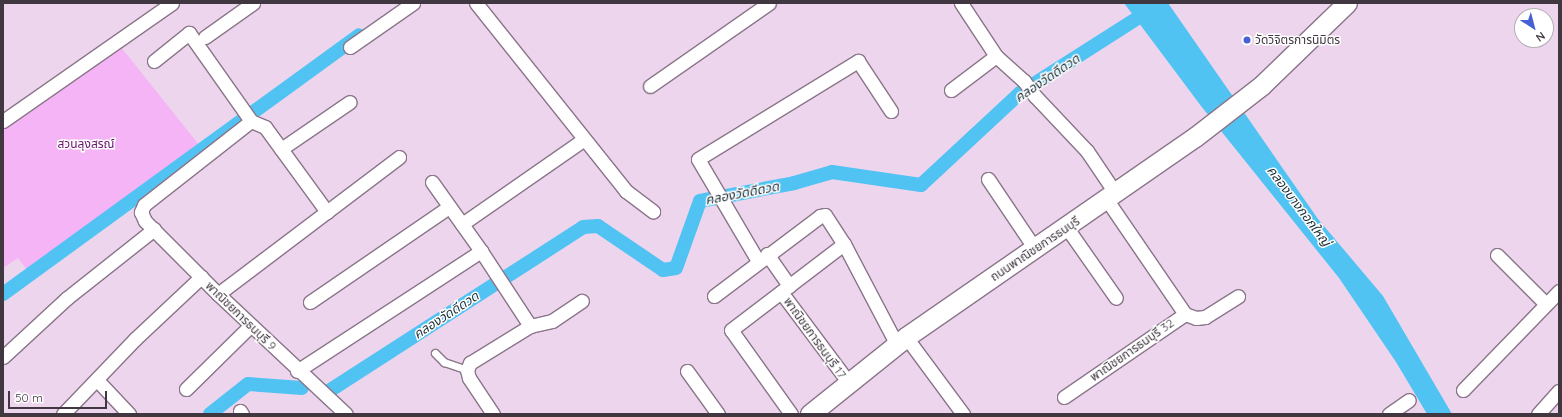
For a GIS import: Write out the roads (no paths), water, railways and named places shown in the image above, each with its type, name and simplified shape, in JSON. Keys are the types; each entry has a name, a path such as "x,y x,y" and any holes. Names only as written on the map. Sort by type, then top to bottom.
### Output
{"main road":[{"name":"ถนนพาณิชยการธนบุรี","path":"810,414 901,341 1111,197 1195,137 1262,86 1347,3"}],"street":[{"path":"3,121 172,3"},
{"path":"205,37 253,3"},
{"path":"350,47 413,3"},
{"path":"476,3 583,140 626,191 653,211"},
{"path":"650,86 769,3"},
{"name":"พาณิชยการธนบุรี 32","path":"961,3 996,56 1024,81 1035,96 1087,151 1111,197 1185,314 1064,397"},
{"path":"154,61 189,33 247,116 265,127 327,212"},
{"path":"951,90 996,56"},
{"name":"พาณิชยการธนบุรี 17","path":"849,383 785,289 726,207 698,159 858,61 891,111"},
{"path":"281,149 350,102"},
{"name":"พาณิชยการธนบุรี 9","path":"247,116 144,205 141,212 154,229 250,326 297,371 346,414"},
{"path":"462,224 583,140"},
{"path":"218,294 399,157"},
{"path":"988,179 1035,249"},
{"path":"432,182 496,273 530,326"},
{"path":"310,302 449,206"},
{"path":"714,296 762,258 820,216 825,215 829,219 901,341 963,414"},
{"path":"1067,228 1116,298"},
{"path":"3,357 67,298 154,229"},
{"path":"791,414 730,330 844,244"},
{"path":"297,371 481,251"},
{"path":"1497,255 1546,304"},
{"path":"63,414 135,340 201,277"},
{"path":"1462,390 1559,291"},
{"path":"1185,314 1196,318 1205,316 1238,296"},
{"path":"493,414 469,378 467,370 470,363 530,326 552,321 582,301"},
{"path":"186,389 250,326"},
{"path":"687,371 718,414"},
{"path":"97,380 129,414"},
{"path":"1538,414 1559,391"},
{"path":"1389,414 1409,400"}],"lane":[{"path":"435,353 446,364 467,370"}],"water":[{"name":"คลองบางกอกใหญ่","path":"1124,3 1168,3 1318,219 1383,296 1452,414 1427,414 1396,362 1339,278 1201,106"}],"waterway":[{"name":"คลองวัดดีดวด","path":"329,391 583,227 598,226 663,270 676,268 700,201 794,183 832,172 921,185 1020,93 1152,9"},
{"path":"3,294 359,35"},
{"name":"คลองวัดดีดวด","path":"210,414 248,384 302,388"}],"place":[{"name":"วัดวิจิตรการนิมิตร","path":"1247,40"}],"park label":[{"name":"สวนลุงสรณ์","path":"86,144"}]}
